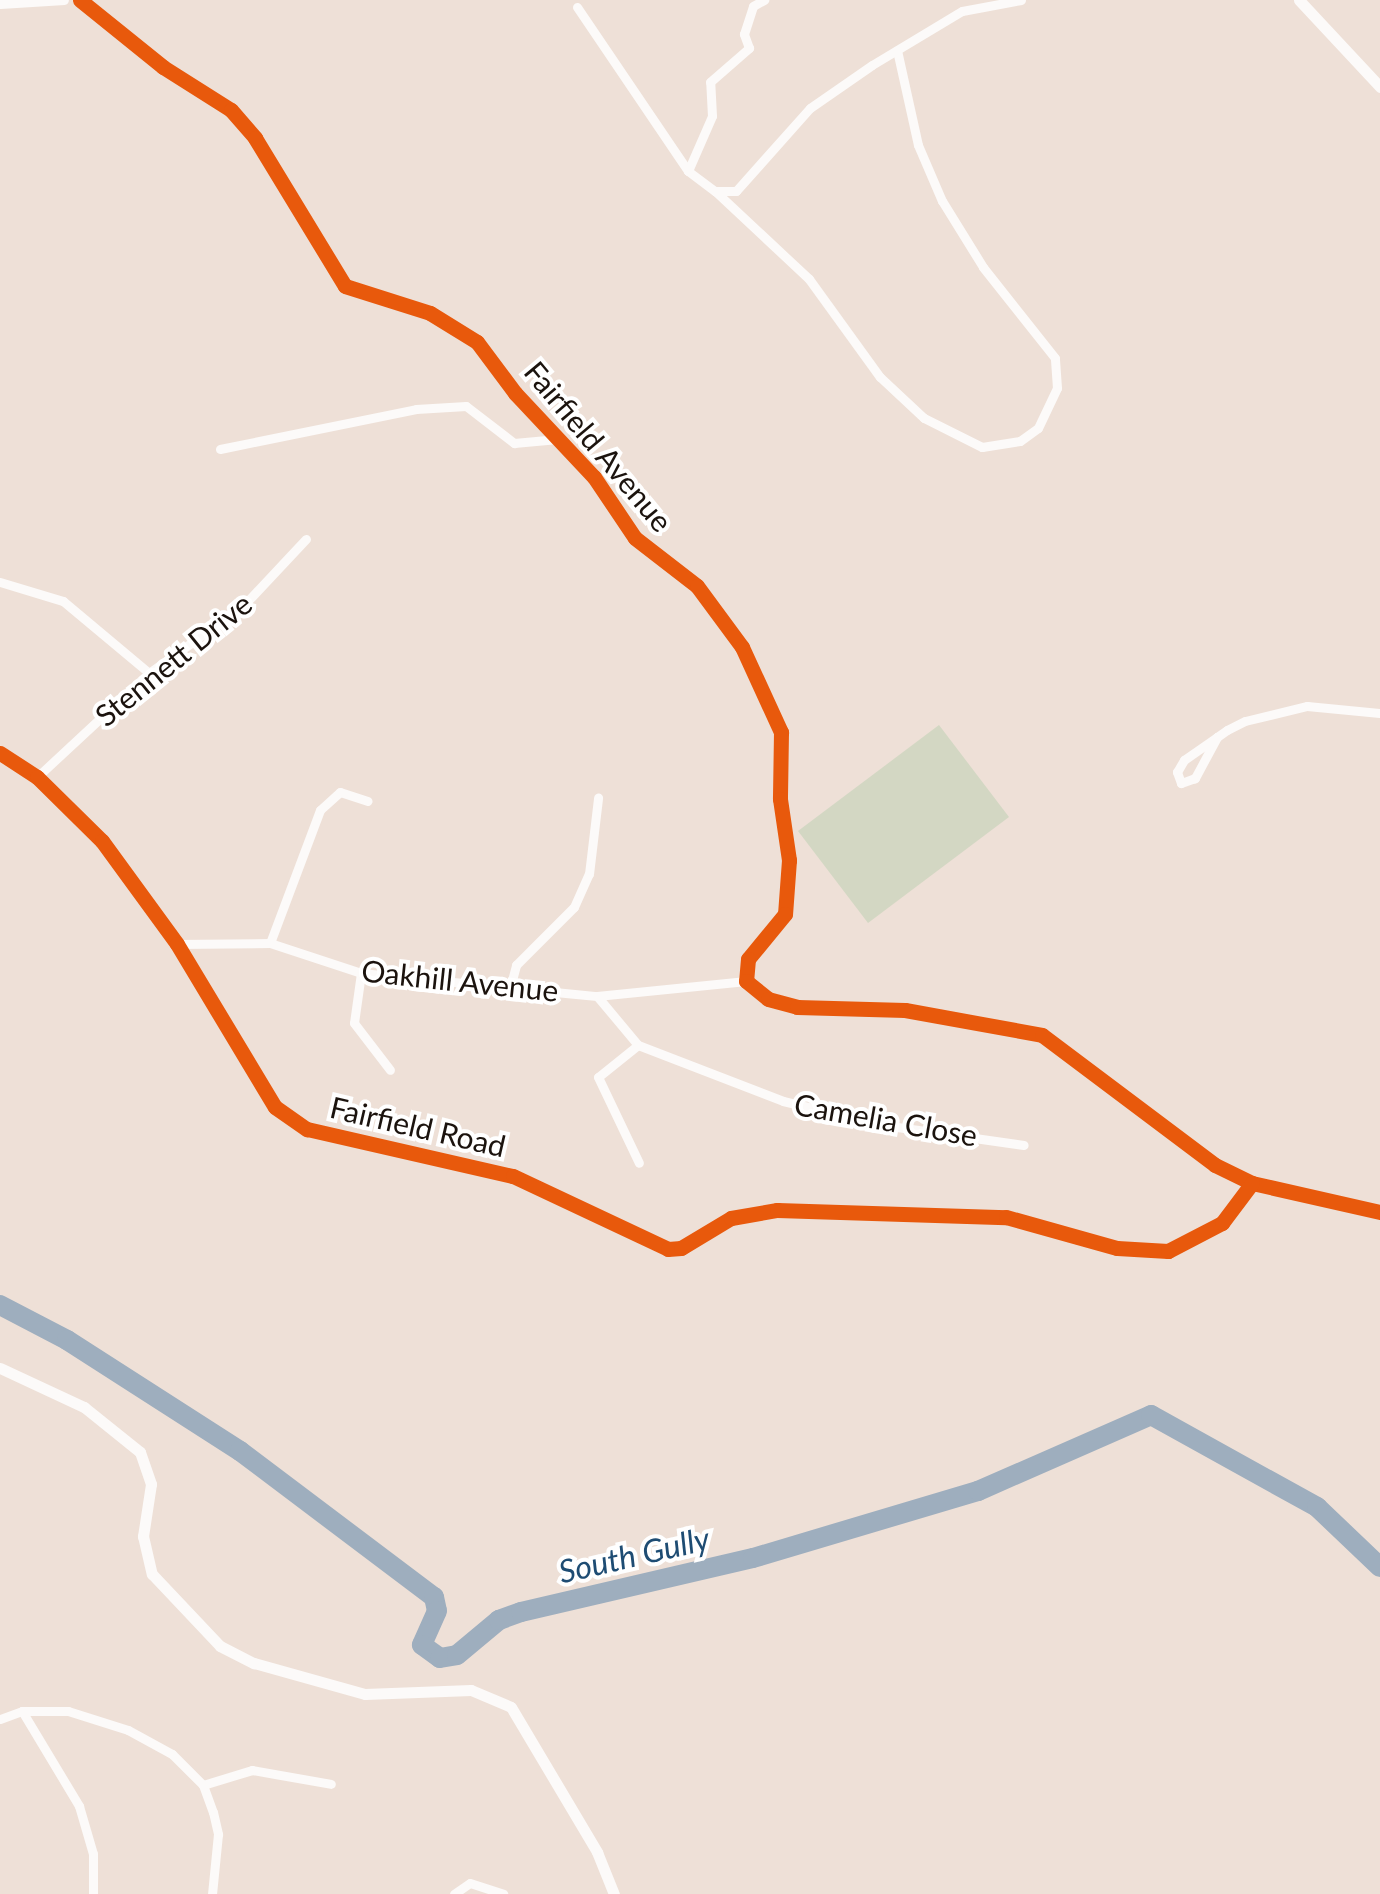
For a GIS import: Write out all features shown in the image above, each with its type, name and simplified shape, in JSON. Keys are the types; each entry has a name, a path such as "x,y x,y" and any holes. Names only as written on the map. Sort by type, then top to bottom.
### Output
{"street":[{"path":"0,4 64,0"},
{"name":"Fairfield Avenue","path":"80,0 162,67 232,110 256,138 346,286 457,326 478,342 594,477 635,538 698,586 770,700 781,732 789,888 785,914 748,959 746,980"},
{"path":"688,171 712,116 710,82 749,48 749,20 764,0"},
{"path":"715,191 736,191 810,108 896,50 962,11 1021,0"},
{"path":"1299,0 1380,88"},
{"path":"577,7 688,171 715,191 808,279 880,376 924,418 982,447 1020,442 1038,428 1058,388 1055,358 983,267 942,201 918,145 896,50"},
{"path":"220,450 416,409 466,406 514,443 558,439"},
{"name":"Stennett Drive","path":"37,778 149,672 243,606 306,539"},
{"path":"0,582 64,602 149,672"},
{"path":"1217,736 1196,778 1181,783 1177,772 1184,760 1217,736 1246,721 1307,706 1380,713"},
{"name":"Fairfield Road","path":"0,753 37,778 102,841 177,944 249,1068 287,1118 381,1148 513,1176 657,1247 681,1248 731,1218 777,1210 1006,1217 1117,1248 1168,1251 1222,1223 1252,1183"},
{"path":"270,943 320,810 340,792 368,800"},
{"path":"511,984 516,965 574,908 589,874 598,798"},
{"name":"Oakhill Avenue","path":"177,944 270,943 361,973 511,984 597,996 746,980"},
{"path":"361,973 354,1023 390,1070"},
{"path":"746,980 768,1000 796,1007 905,1010 1042,1035 1090,1065 1177,1138 1252,1183 1380,1212"},
{"name":"Camelia Close","path":"597,996 638,1045 815,1110 1024,1145"},
{"path":"638,1045 598,1077 639,1163"},
{"path":"0,1368 84,1407 140,1452 150,1484 143,1536 152,1574 220,1646 270,1669 365,1694 471,1690 511,1707 597,1852 614,1894"},
{"path":"0,1719 22,1711 68,1712 128,1730 172,1754 203,1785 218,1834 212,1894"},
{"path":"22,1711 79,1806 93,1854 93,1894"},
{"path":"203,1785 252,1770 331,1784"},
{"path":"454,1894 470,1883 503,1894"}],"green space":[{"path":"939,725 1009,817 868,923 798,831"}],"waterway":[{"name":"South Gully","path":"0,1305 67,1340 240,1451 434,1597 437,1611 422,1645 440,1658 457,1655 499,1620 521,1612 753,1558 978,1491 1151,1415 1317,1507 1380,1567"}],"cycle path":[{"path":"80,0 163,67 231,110 255,138 345,286 430,313 477,342 515,393 594,477 635,538 697,586 742,647 781,732 780,799 789,860 785,914 748,959 746,981 768,999 797,1007 905,1010 1042,1035 1215,1165 1252,1183 1380,1212"},
{"path":"0,753 37,777 102,841 177,944 275,1107 307,1129 513,1176 668,1249 681,1248 731,1218 777,1210 1006,1217 1117,1248 1168,1251 1222,1223 1252,1183"}]}
